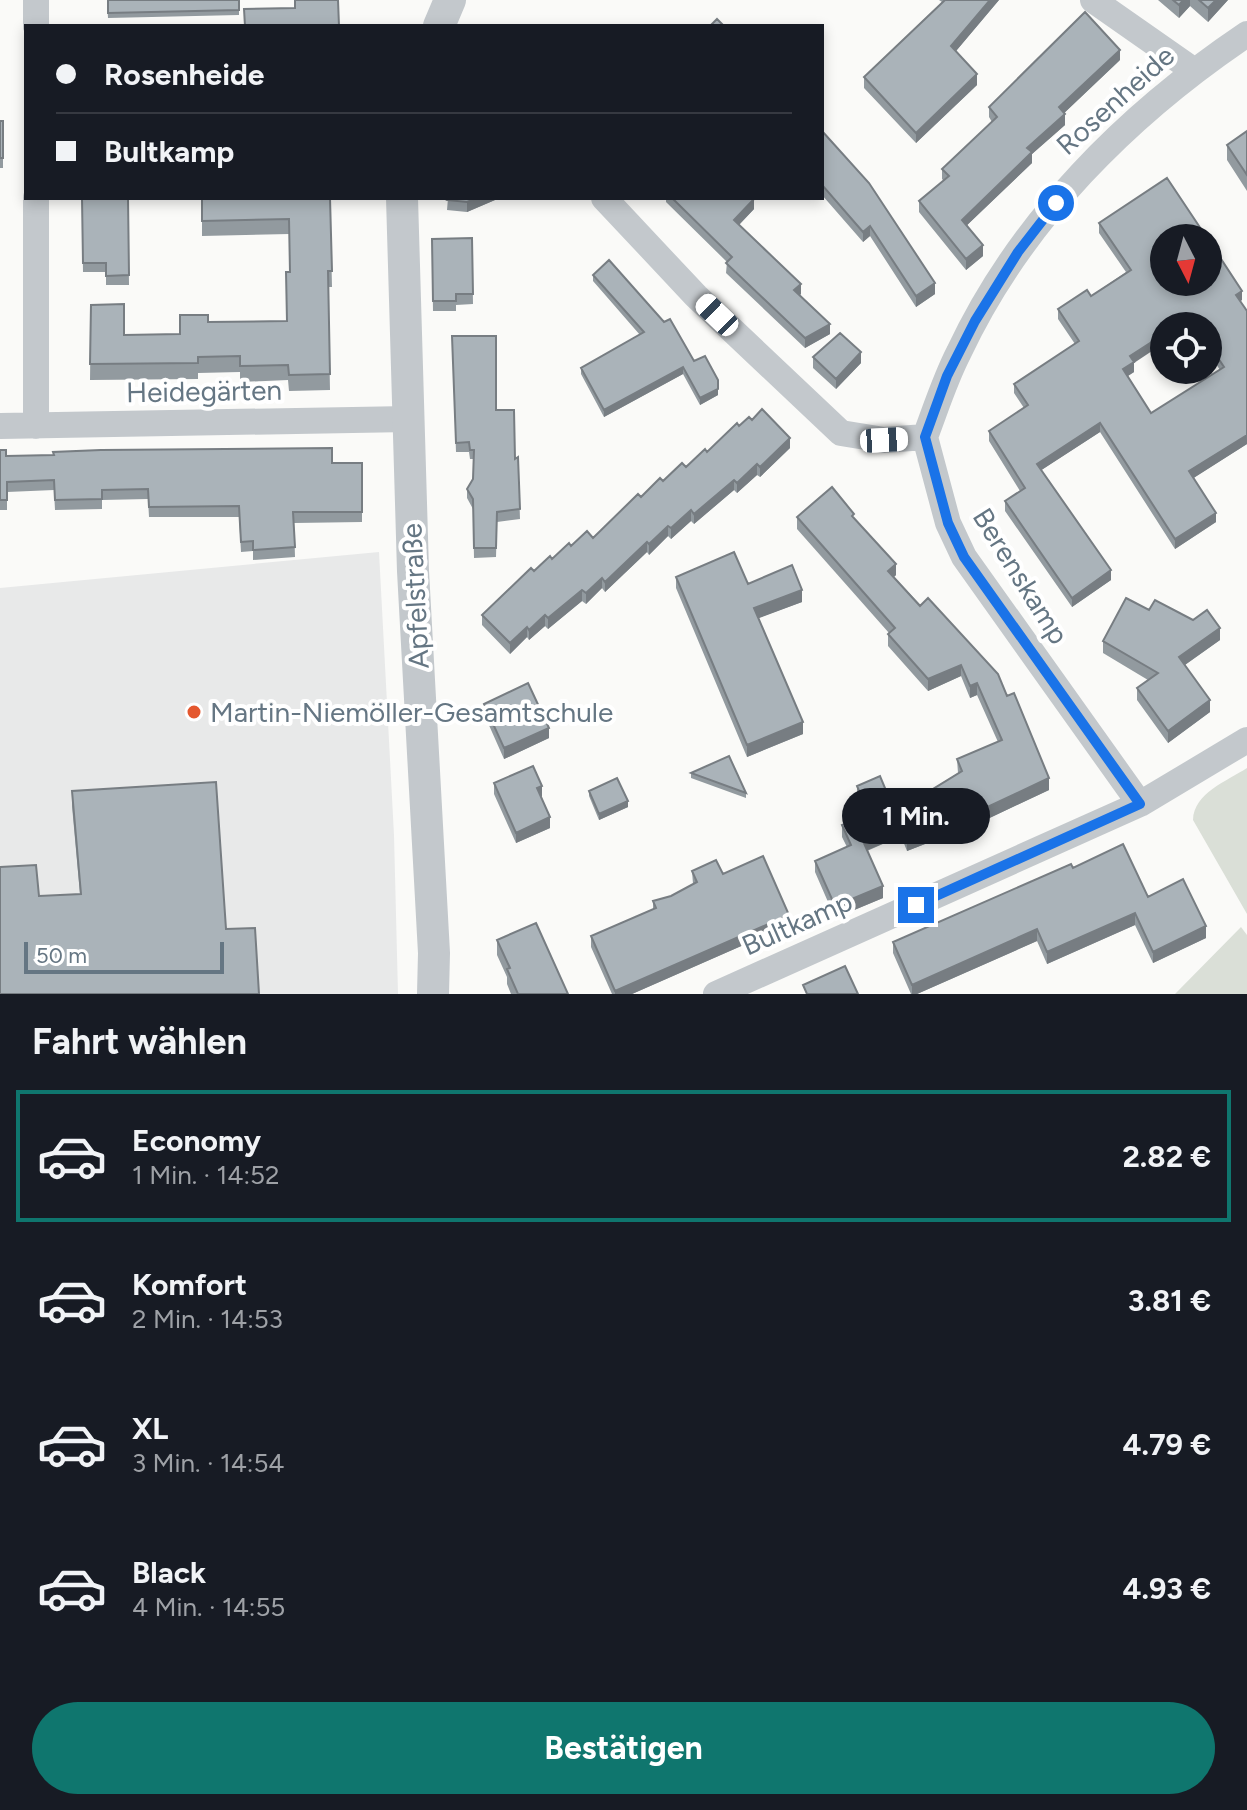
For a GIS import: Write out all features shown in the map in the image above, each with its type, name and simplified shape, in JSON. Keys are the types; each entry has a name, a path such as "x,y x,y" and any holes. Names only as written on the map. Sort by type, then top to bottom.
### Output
{"street":[{"path":"36,0 36,24"},
{"path":"440,24 450,0"},
{"path":"1093,0 1193,70"},
{"name":"Rosenheide","path":"925,437 960,349 1018,252 1074,179 1193,70 1247,34"},
{"path":"36,200 36,426"},
{"name":"Apfelstraße","path":"402,200 413,571 434,953 433,994"},
{"path":"606,200 696,296 841,433 884,440 925,437"},
{"name":"Heidegärten","path":"0,426 409,419"},
{"name":"Berenskamp","path":"925,437 948,523 964,557 1140,804"},
{"name":"Bultkamp","path":"716,994 1140,804 1247,740"}],"shaded area":[{"name":"Martin-Niemöller-Gesamtschule","path":"379,552 394,835 398,994 0,994 0,588"},
{"path":"1247,768 1247,914 1193,820 1205,795"},
{"path":"1241,927 1247,935 1247,994 1175,994"}],"building":[{"path":"108,0 239,0 239,10 108,13"},
{"path":"295,0 338,0 339,24 245,24 244,9 295,8"},
{"path":"945,0 990,0 951,46 977,74 916,133 864,77"},
{"path":"1199,0 1216,0 1208,8"},
{"path":"1085,12 1120,50 1059,107 1065,114 1027,148 1032,152 962,220 983,245 966,259 919,201 949,176 942,169 997,117 989,107"},
{"path":"0,121 3,121 3,158 0,158"},
{"path":"1247,131 1247,175 1227,145"},
{"path":"824,133 869,183 935,283 916,296 870,226 863,232 824,187"},
{"path":"1167,178 1198,224 1150,224 1150,296 1222,296 1222,260 1242,291 1236,295 1247,311 1247,435 1189,471 1216,513 1175,539 1100,423 1037,464 1111,570 1072,598 1005,501 1025,488 989,431 1028,405 1014,384 1079,341 1058,309 1087,290 1091,296 1131,270 1099,223"},
{"path":"82,200 128,200 129,275 106,276 106,263 83,263"},
{"path":"202,200 330,200 330,374 289,375 288,365 240,366 240,356 198,357 198,363 90,364 91,305 124,304 124,335 180,334 180,315 208,315 208,322 287,321 289,219 202,221"},
{"path":"674,200 753,200 734,220 801,284 794,290 830,324 805,338 726,263 732,257"},
{"path":"472,238 473,294 456,294 456,301 433,301 432,239"},
{"path":"609,260 664,322 670,319 694,361 705,356 718,380 718,389 700,398 683,367 604,410 581,368 644,332 593,275"},
{"path":"840,333 861,352 836,379 813,357"},
{"path":"452,336 496,336 496,410 514,410 520,509 497,512 496,548 474,548 473,499 467,489 473,479 474,450 470,450 469,442 456,443"},
{"path":"762,409 790,438 760,467 757,464 737,483 734,480 694,514 691,510 649,544 647,542 605,582 602,578 586,593 582,590 548,618 545,615 529,630 527,627 510,643 482,615 531,568 534,571 587,531 593,538 638,494 641,497 660,478 663,481 682,463 686,467 737,423 739,426 749,417 752,420"},
{"path":"332,448 332,463 362,463 362,512 293,512 295,547 253,550 253,541 241,542 239,506 149,507 148,489 102,490 102,499 55,500 54,480 7,482 7,500 0,500 0,450 6,450 6,456 101,450"},
{"path":"832,487 854,514 852,516 896,564 888,571 920,606 928,598 998,674 1007,696 1014,693 1049,778 907,840 901,825 863,841 883,886 835,906 815,861 851,845 842,825 869,814 857,786 880,776 892,805 908,798 910,803 962,771 957,759 1002,740 977,683 970,686 961,665 928,679 888,634 895,628 797,517"},
{"path":"734,552 748,584 792,565 802,590 754,608 803,722 747,745 676,577"},
{"path":"1126,598 1149,610 1155,600 1193,620 1207,610 1220,628 1179,657 1210,700 1168,731 1137,688 1158,673 1103,641"},
{"path":"528,683 549,728 504,748 484,704"},
{"path":"729,756 746,793 691,773"},
{"path":"533,766 542,786 537,788 550,817 516,833 494,783"},
{"path":"617,778 628,801 599,814 589,791"},
{"path":"216,782 226,929 255,928 259,994 0,994 0,867 36,865 39,896 81,894 72,791"},
{"path":"1123,844 1148,897 1183,879 1206,926 1153,952 1135,913 1047,952 1037,929 912,985 893,942 1071,864 1073,868"},
{"path":"763,856 789,915 615,991 591,936 656,908 653,901 671,896 697,882 692,871 716,860 723,874"},
{"path":"536,923 568,994 518,994 497,940"},
{"path":"845,966 858,994 807,994 803,985"}],"place":[{"name":"Martin-Niemöller-Gesamtschule","path":"194,712"}],"route":[{"path":"916,905 1140,804 964,557 948,523 925,437 947,376 975,321 1018,252 1056,203"}]}
